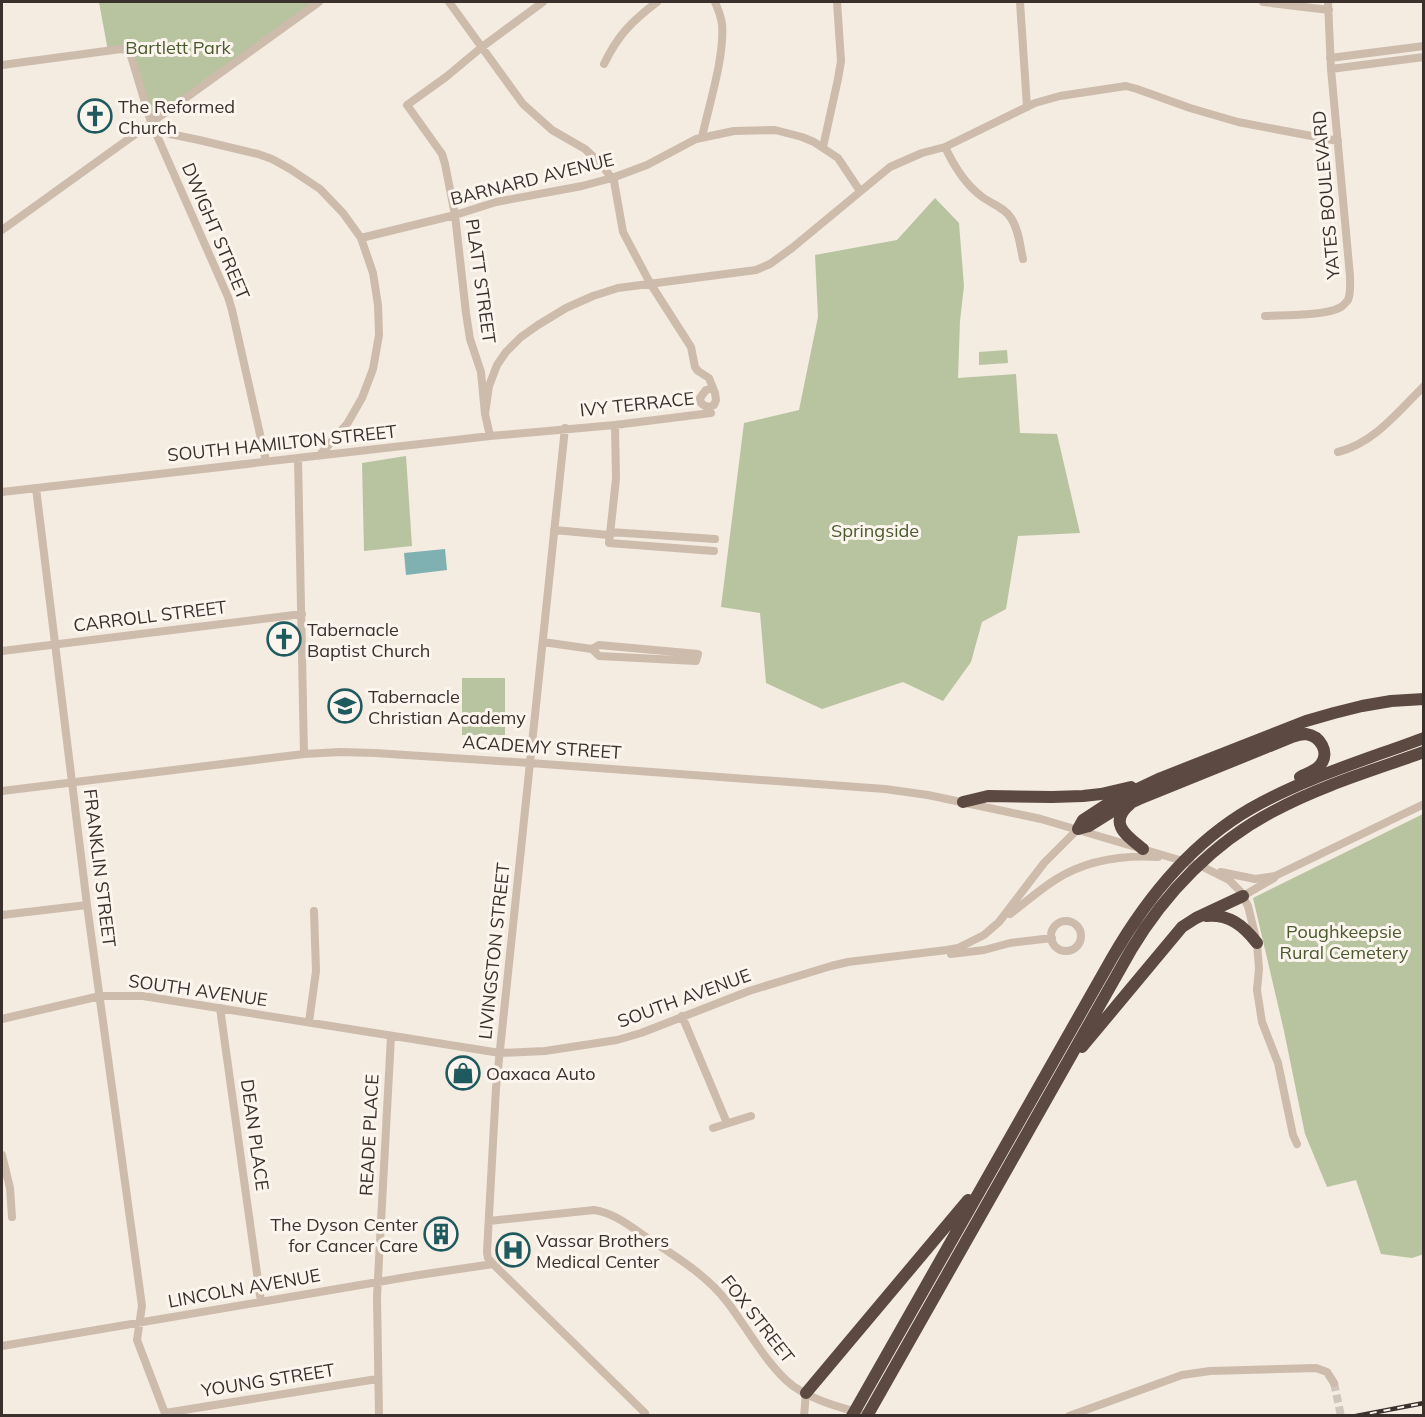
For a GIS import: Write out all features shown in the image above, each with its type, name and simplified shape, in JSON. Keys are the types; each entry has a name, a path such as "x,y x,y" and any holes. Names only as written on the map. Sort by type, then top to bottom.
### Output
{"highway":[{"path":"1078,830 1083,820 1127,794 1161,778 1306,721 1334,712 1377,703 1424,699"},
{"path":"868,1416 877,1385 988,1176 1142,909 1182,864 1208,840 1266,795 1320,766 1324,759 1323,746 1309,734 1295,735 1139,799 1078,830"},
{"path":"1236,818 1301,784 1424,738"},
{"path":"852,1416 877,1385 1138,938 1154,914 1177,887 1223,844 1248,825 1319,790 1424,752"},
{"path":"963,802 988,796 1092,795 1161,778"},
{"path":"1139,799 1125,809 1119,821 1125,835 1143,849"},
{"path":"1061,1073 1185,924 1243,896"},
{"path":"1196,918 1216,916 1232,920 1244,928 1257,943"},
{"path":"806,1393 988,1176"}],"street":[{"path":"448,2 523,104 552,130 585,149 612,178 620,206 623,232 650,283 691,347 695,367 709,378 713,388"},
{"path":"482,46 543,2"},
{"path":"604,64 614,44 624,31 657,2"},
{"path":"702,137 720,57 722,26 720,12 715,2"},
{"path":"823,147 841,61 837,2"},
{"path":"1020,2 1027,107"},
{"path":"1263,2 1328,6"},
{"path":"2,230 314,3"},
{"name":"YATES BOULEVARD","path":"1265,316 1324,311 1342,307 1350,293 1330,58 1328,6"},
{"name":"PLATT STREET","path":"482,46 446,77 407,105 442,154 455,215 470,339 481,372 490,436"},
{"path":"1330,58 1424,46"},
{"name":"DWIGHT STREET","path":"2,65 122,49 128,51 151,122 228,297 266,461"},
{"path":"1331,69 1424,57"},
{"path":"486,414 489,386 497,365 506,352 521,337 566,308 618,288 756,270 770,264 890,166 922,153 945,147 1035,103 1060,96 1126,86 1238,122 1338,141"},
{"path":"151,122 170,134 272,159 320,189 343,213 361,238 373,273 378,306 379,335 373,369 362,399 347,424 318,456"},
{"name":"BARNARD AVENUE","path":"361,238 455,215 496,202 612,178 647,165 696,139 734,131 775,130 814,142 838,158 860,191"},
{"path":"945,147 956,168 982,197 1011,217 1017,230 1023,259"},
{"path":"1338,453 1373,436 1424,386"},
{"name":"IVY TERRACE","path":"566,428 711,413"},
{"path":"609,537 616,479 615,424"},
{"name":"SOUTH HAMILTON STREET","path":"2,492 566,428"},
{"name":"LIVINGSTON STREET","path":"493,1264 487,1252 496,1088 566,428"},
{"path":"298,459 304,754"},
{"name":"FRANKLIN STREET","path":"36,488 87,905 142,1306 137,1340 165,1414"},
{"path":"554,531 714,551"},
{"path":"609,537 715,539"},
{"name":"CARROLL STREET","path":"2,651 302,614"},
{"path":"543,642 592,649 599,656 696,661 698,654 599,645 592,649"},
{"name":"ACADEMY STREET","path":"2,790 304,754 375,753 845,785 928,795 1033,817 1078,830"},
{"path":"1243,896 1283,873 1424,804"},
{"path":"1078,830 1203,867 1256,879 1283,873"},
{"name":"SOUTH AVENUE","path":"2,1018 100,996 143,996 500,1053 545,1051 617,1040 749,991 831,966 936,952 967,944 991,929 1007,913 1044,863 1078,830"},
{"path":"991,929 1053,881 1076,868 1093,862 1119,858 1172,858"},
{"path":"1203,867 1229,880 1243,896 1248,906 1257,943 1259,969 1257,990 1262,1022 1274,1048 1297,1144"},
{"path":"2,915 87,905"},
{"path":"309,1022 316,971 314,911"},
{"path":"936,952 962,953 1010,943 1052,938"},
{"name":"DEAN PLACE","path":"220,1008 261,1302"},
{"path":"682,1016 727,1123"},
{"name":"READE PLACE","path":"379,1416 377,1297 391,1035"},
{"path":"713,1128 751,1116"},
{"path":"2,1155 10,1188 12,1217"},
{"name":"FOX STREET","path":"489,1221 594,1210 622,1221 704,1278 726,1301 773,1366 794,1386 831,1404 868,1416"},
{"path":"493,1264 645,1413"},
{"name":"LINCOLN AVENUE","path":"2,1346 493,1264"},
{"path":"1068,1416 1182,1375 1210,1371 1316,1368 1327,1372 1334,1383"},
{"name":"YOUNG STREET","path":"165,1414 377,1378"},
{"path":"804,1416 806,1393"}],"green space":[{"name":"Bartlett Park","path":"99,2 310,2 313,6 151,122 128,51 108,51"},
{"name":"Springside","path":"935,198 959,223 964,286 958,378 1016,374 1020,433 1057,434 1080,533 1018,536 1006,609 982,622 971,662 943,701 903,682 822,709 766,683 760,613 721,607 744,423 799,410 818,317 815,255 897,240"},
{"path":"1007,350 1008,363 979,365 979,352"},
{"path":"406,456 412,546 364,551 362,463"},
{"path":"462,678 505,678 505,735 462,735"},
{"name":"Poughkeepsie Rural Cemetery","path":"1423,814 1424,1254 1412,1258 1381,1254 1356,1180 1327,1187 1305,1134 1253,898"}],"water":[{"path":"445,549 447,570 406,575 404,553"}],"tunnel":[{"path":"1334,1383 1341,1416"}],"railway":[{"path":"1356,1416 1424,1403"}],"place":[{"name":"The Reformed Church","path":"95,116"},
{"name":"Tabernacle Baptist Church","path":"284,639"},
{"name":"Tabernacle Christian Academy","path":"345,706"},
{"name":"Oaxaca Auto","path":"463,1073"},
{"name":"The Dyson Center for Cancer Care","path":"441,1234"},
{"name":"Vassar Brothers Medical Center","path":"513,1250"}]}
